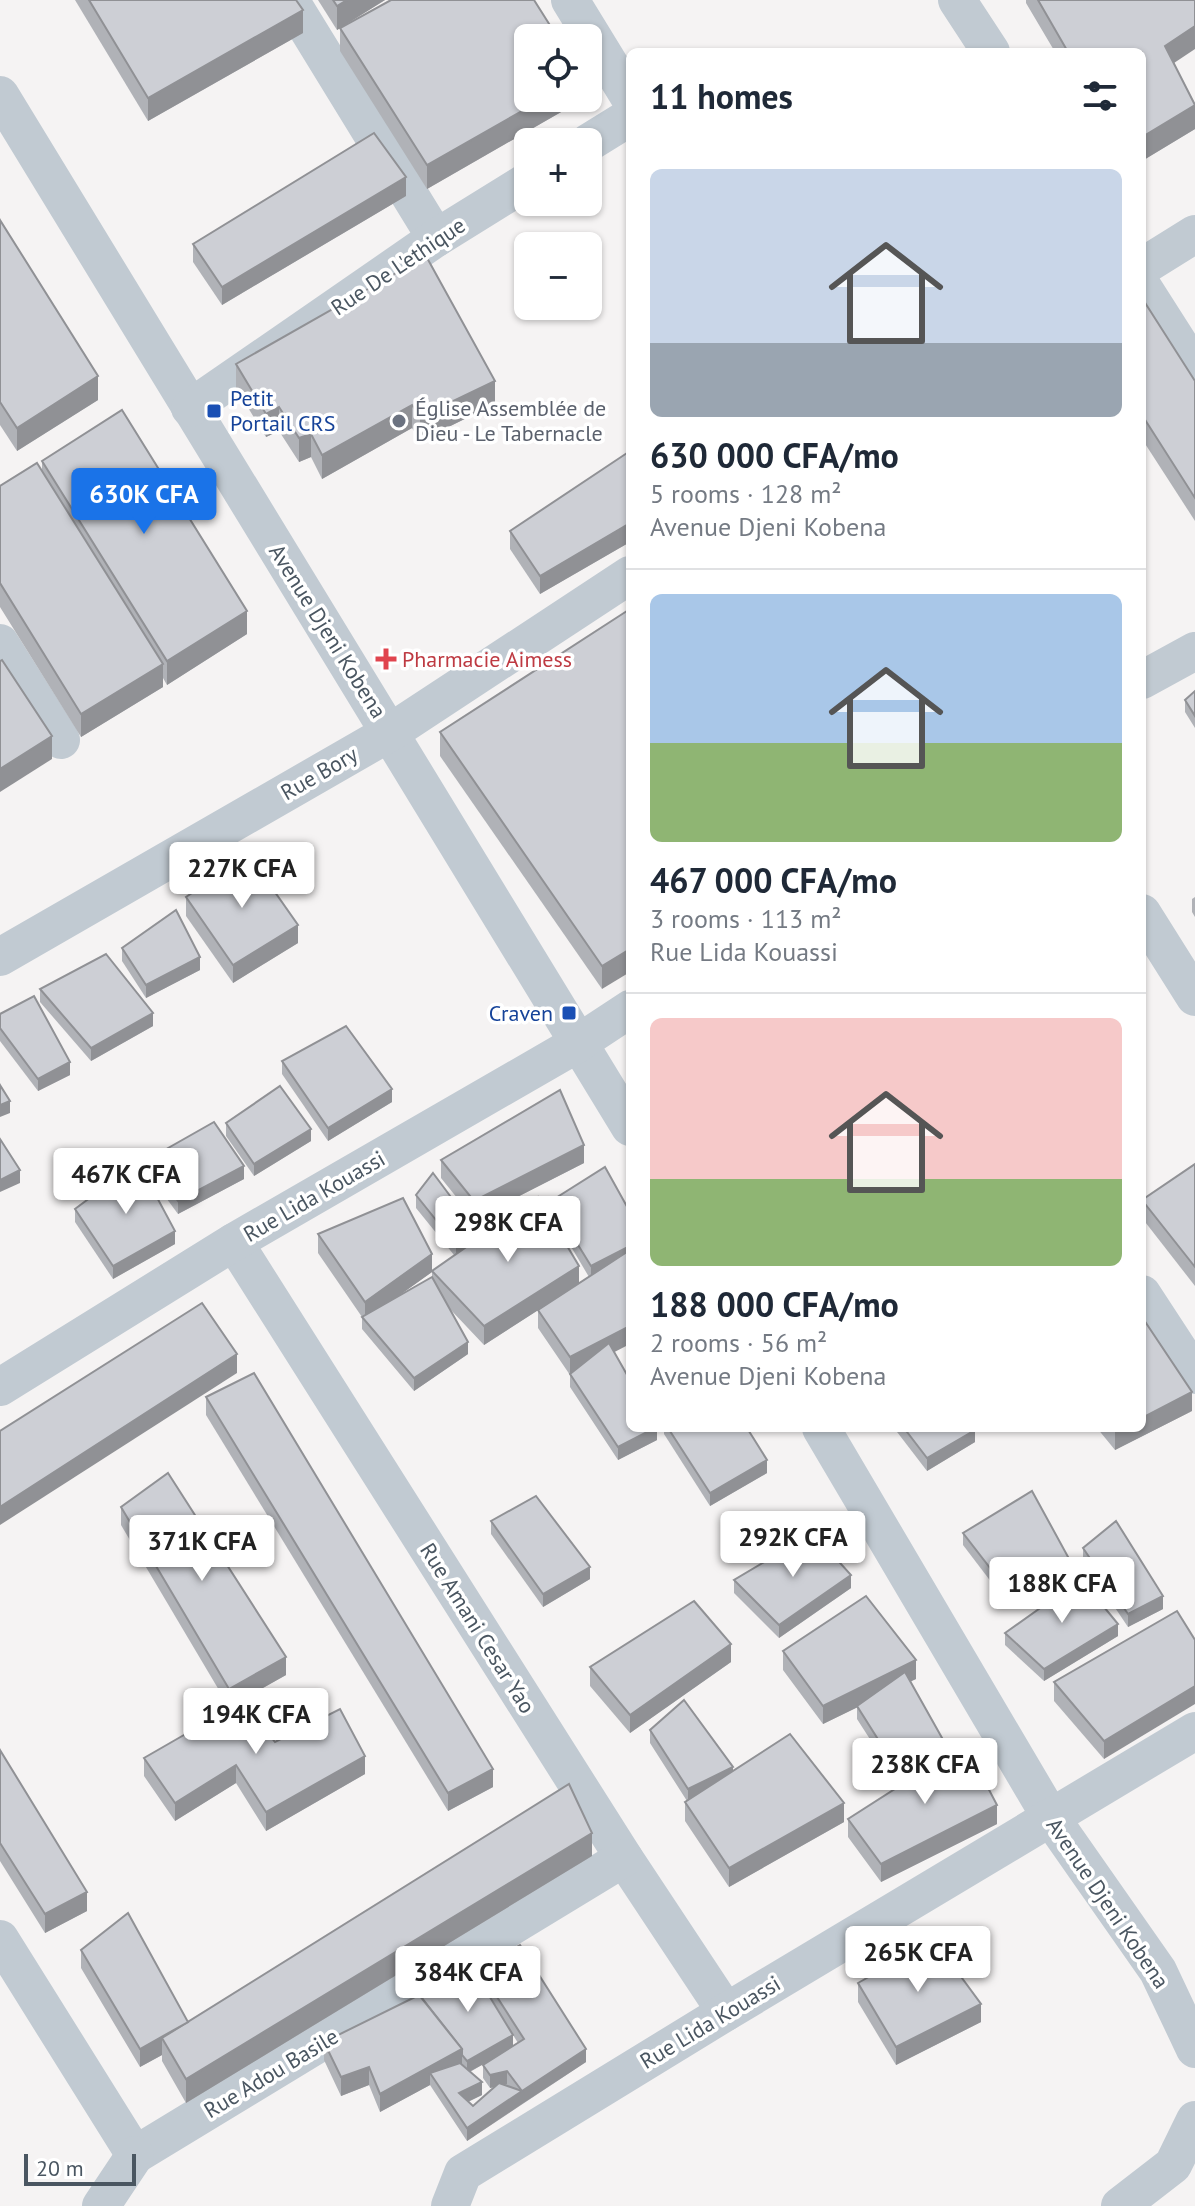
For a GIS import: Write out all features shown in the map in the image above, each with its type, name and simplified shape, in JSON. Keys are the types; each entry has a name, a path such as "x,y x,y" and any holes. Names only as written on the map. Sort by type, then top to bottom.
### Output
{"street":[{"path":"290,0 436,238"},
{"path":"570,0 626,91"},
{"path":"957,0 988,48"},
{"name":"Avenue Djeni Kobena","path":"0,95 626,1121"},
{"path":"602,134 626,119"},
{"name":"Rue De L'ethique","path":"190,408 436,238 514,190"},
{"path":"1146,265 1195,234"},
{"path":"1146,292 1195,369"},
{"name":"Rue Bory","path":"0,957 391,732 626,578"},
{"path":"0,643 61,740"},
{"path":"1146,678 1195,651"},
{"path":"1146,919 1195,997"},
{"name":"Rue Lida Kouassi","path":"0,1387 234,1242 577,1044 626,1012"},
{"name":"Rue Amani Cesar Yao","path":"234,1242 624,1858 726,2012"},
{"path":"1146,1300 1195,1375"},
{"name":"Avenue Djeni Kobena","path":"823,1432 1051,1818 1177,1973 1195,2049"},
{"name":"Rue Lida Kouassi","path":"450,2206 463,2173 1195,1731"},
{"name":"Rue Adou Basile","path":"135,2155 624,1858"},
{"path":"0,1939 135,2155 101,2206"},
{"path":"1120,2206 1173,2165 1195,2120"}],"building":[{"path":"89,0 296,0 303,10 148,98"},
{"path":"333,0 347,0 337,6"},
{"path":"391,0 534,0 549,24 514,24 514,112 520,112 427,165 340,28"},
{"path":"1038,0 1195,0 1195,26 1165,46 1195,105 1146,135 1146,48 1066,48"},
{"path":"374,133 406,177 222,287 193,244"},
{"path":"0,220 98,376 17,428 0,402"},
{"path":"426,256 495,381 420,417 412,405 322,455 311,434 299,438 279,407 266,414 236,364"},
{"path":"1146,304 1195,381 1195,498 1146,421"},
{"path":"122,410 247,611 167,661 42,461"},
{"path":"626,454 626,525 540,576 510,531"},
{"path":"37,463 163,664 81,714 0,583 0,486"},
{"path":"626,612 626,951 602,966 440,732"},
{"path":"0,661 52,736 0,769"},
{"path":"1195,691 1195,716 1185,700"},
{"path":"249,855 298,925 233,965 186,897"},
{"path":"176,910 200,957 146,985 122,948"},
{"path":"106,954 153,1013 91,1048 40,989"},
{"path":"34,996 70,1062 38,1079 0,1028 0,1014"},
{"path":"346,1026 392,1089 328,1128 282,1061"},
{"path":"0,1085 10,1101 0,1105"},
{"path":"280,1086 311,1129 254,1164 226,1123"},
{"path":"560,1090 584,1145 474,1201 441,1160"},
{"path":"214,1122 244,1166 178,1201 147,1160"},
{"path":"0,1139 20,1170 0,1180"},
{"path":"138,1162 175,1231 113,1266 75,1209"},
{"path":"1195,1164 1195,1267 1146,1205 1146,1197"},
{"path":"605,1167 626,1205 626,1248 591,1266 551,1201"},
{"path":"433,1173 477,1232 456,1245 416,1195"},
{"path":"538,1197 579,1266 484,1326 432,1271"},
{"path":"403,1198 432,1254 365,1302 318,1234"},
{"path":"626,1253 626,1328 570,1357 538,1310"},
{"path":"432,1277 468,1342 414,1378 362,1317"},
{"path":"202,1303 237,1354 0,1507 0,1431"},
{"path":"1146,1323 1192,1392 1146,1416"},
{"path":"609,1343 626,1373 626,1432 647,1432 618,1447 570,1374"},
{"path":"254,1373 493,1769 448,1793 206,1397"},
{"path":"671,1432 750,1432 767,1460 710,1493"},
{"path":"907,1432 972,1432 927,1458"},
{"path":"168,1473 286,1657 229,1689 121,1507"},
{"path":"1032,1491 1073,1566 1011,1595 963,1533"},
{"path":"536,1496 590,1567 543,1594 491,1521"},
{"path":"1116,1521 1163,1596 1128,1614 1083,1548"},
{"path":"813,1533 851,1575 779,1625 734,1580"},
{"path":"1081,1579 1118,1624 1044,1669 1005,1633"},
{"path":"866,1596 916,1660 823,1706 783,1651"},
{"path":"694,1601 731,1644 630,1715 590,1667"},
{"path":"1177,1611 1195,1640 1195,1686 1104,1741 1054,1682"},
{"path":"905,1672 946,1745 893,1763 857,1706"},
{"path":"684,1700 733,1767 688,1789 650,1730"},
{"path":"243,1701 275,1742 340,1709 365,1756 266,1812 236,1765 175,1803 144,1758"},
{"path":"790,1734 844,1803 729,1868 685,1802"},
{"path":"965,1744 997,1805 881,1864 848,1819"},
{"path":"0,1750 87,1892 45,1914 0,1843"},
{"path":"569,1784 592,1833 186,2079 162,2038"},
{"path":"128,1913 188,2022 140,2049 81,1950"},
{"path":"934,1940 981,2004 896,2047 858,1983"},
{"path":"520,1945 586,2049 522,2091 507,2071 490,2075 483,2065 524,2039 479,1969"},
{"path":"471,1966 513,2035 467,2061 462,2049 422,1998"},
{"path":"419,1995 462,2049 380,2094 369,2067 341,2077 324,2042"},
{"path":"460,2063 482,2082 459,2093 473,2106 499,2083 522,2091 467,2128 430,2073"}],"place":[{"name":"Petit Portail CRS","path":"214,411"},
{"name":"Église Assemblée de Dieu - Le Tabernacle","path":"399,421"},
{"name":"Pharmacie Aimess","path":"386,659"},
{"name":"Craven","path":"569,1013"}]}
